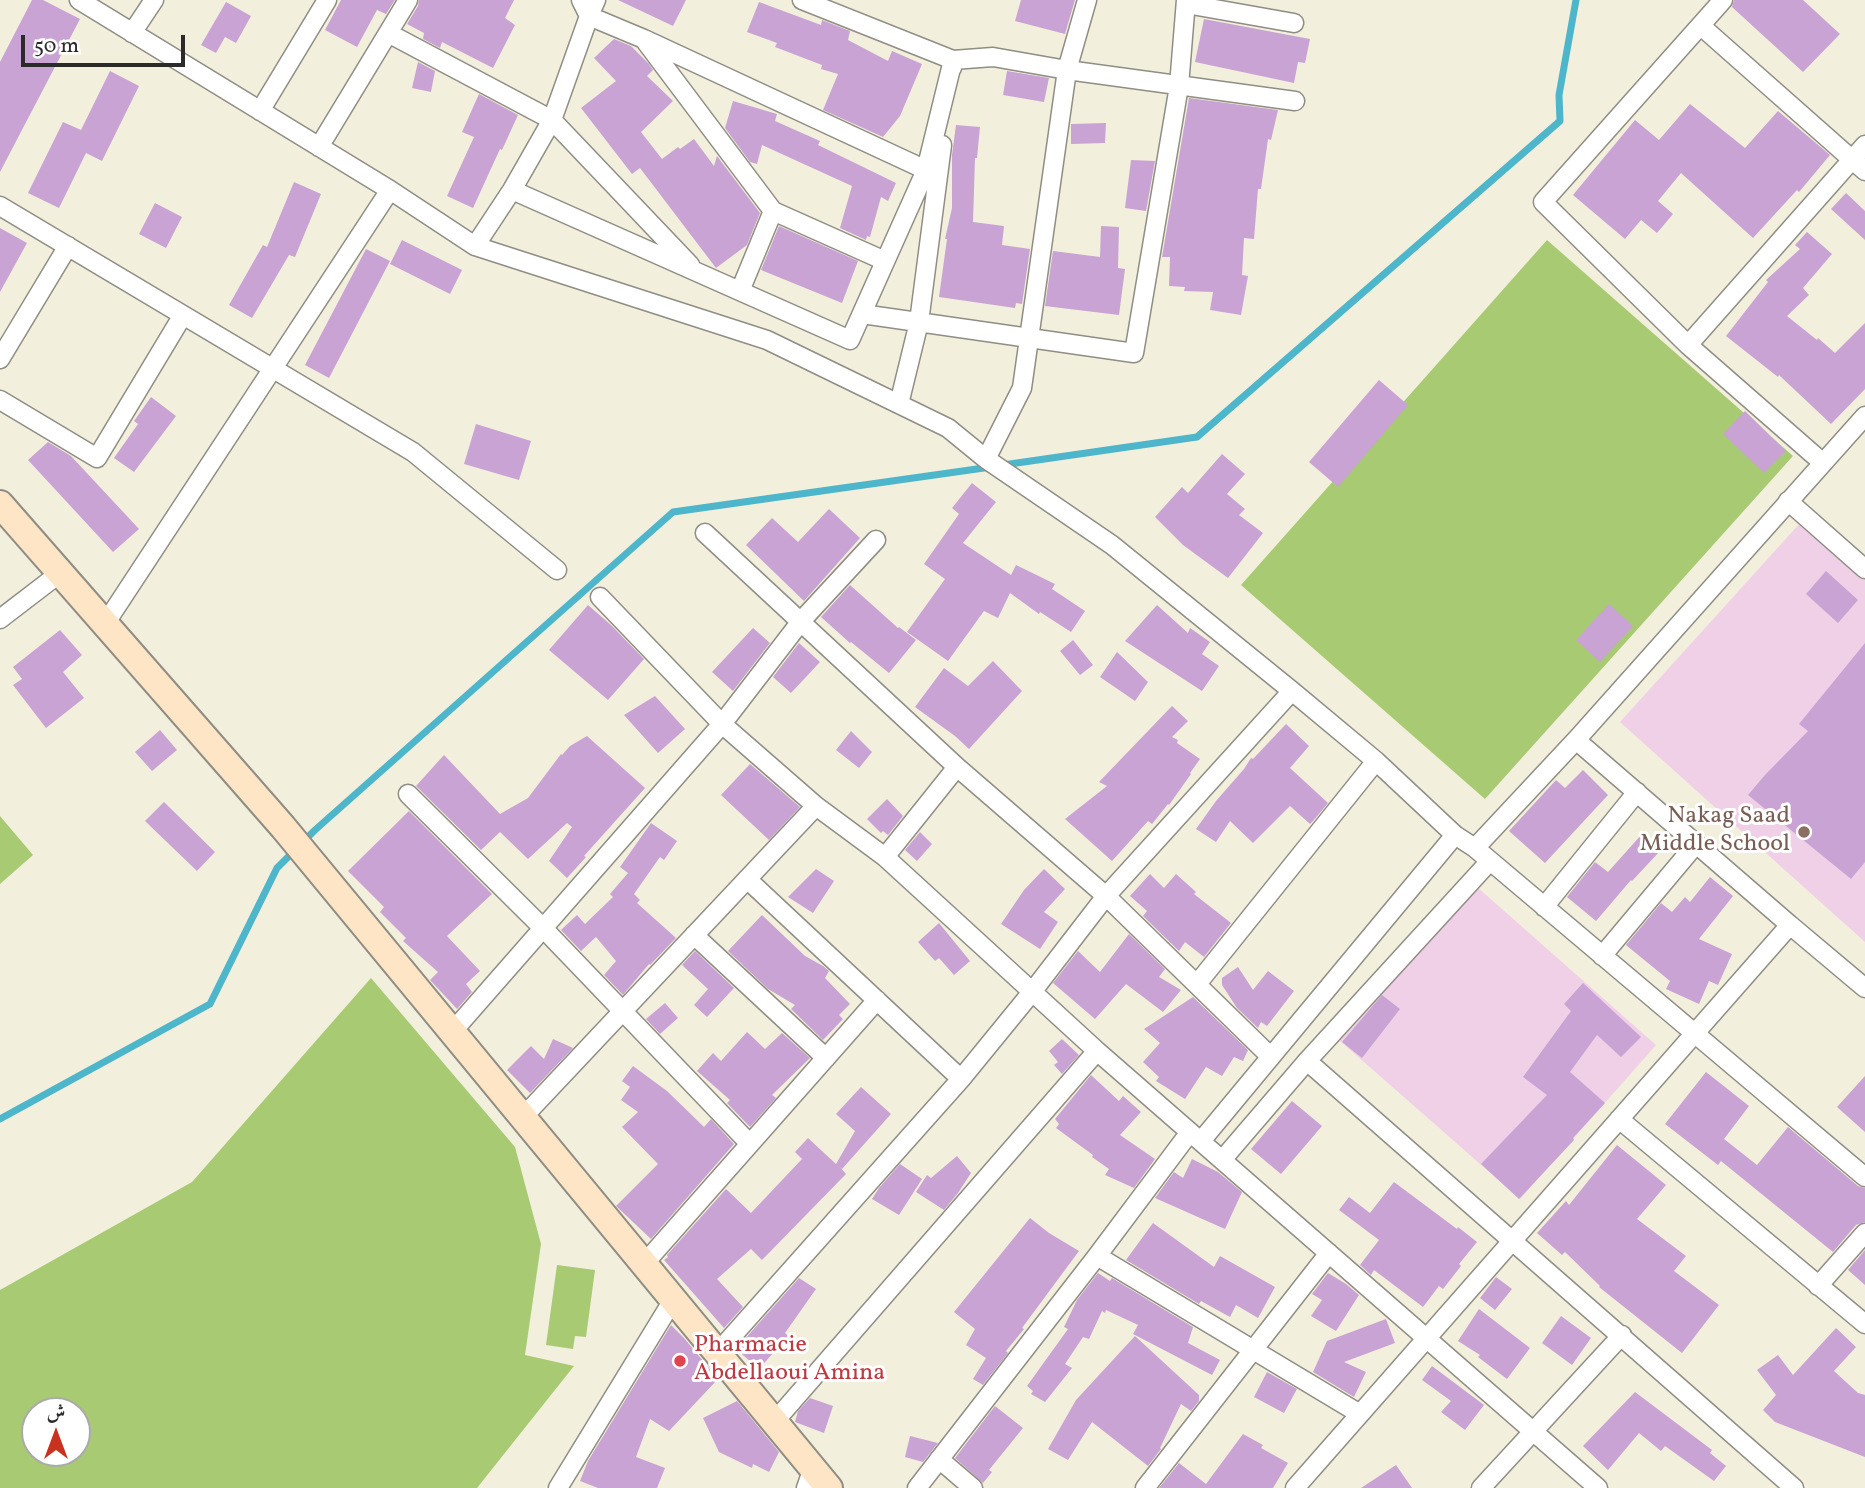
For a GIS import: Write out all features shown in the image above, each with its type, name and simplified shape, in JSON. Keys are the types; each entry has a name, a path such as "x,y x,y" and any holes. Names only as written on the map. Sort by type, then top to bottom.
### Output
{"street":[{"path":"79,0 390,190 475,246 767,340 948,428 986,458 1112,545 1292,691 1376,761 1455,835 1475,848 1865,1177"},
{"path":"132,33 153,0"},
{"path":"260,111 327,0"},
{"path":"319,147 408,0"},
{"path":"802,0 953,60 993,57 1067,70 1295,101"},
{"path":"986,458 1022,388 1067,70 1087,0"},
{"path":"1723,0 1543,202 1688,345 1823,463"},
{"path":"862,314 1134,353 1179,86 1186,2 1294,23"},
{"path":"475,246 512,190 552,120 589,5 644,39 926,170"},
{"path":"1701,26 1858,165"},
{"path":"388,33 552,120 696,272"},
{"path":"644,39 773,211 885,261"},
{"path":"512,190 850,340 926,170 953,60"},
{"path":"899,404 919,322 953,60"},
{"path":"1688,345 1858,165 1865,145"},
{"path":"105,624 390,190"},
{"path":"0,206 413,452 557,570"},
{"path":"740,291 773,211"},
{"path":"0,359 68,246"},
{"path":"0,400 97,458 183,315"},
{"path":"1475,848 1576,740 1865,415"},
{"path":"1788,501 1865,569"},
{"path":"0,504 283,827 643,1265 775,1421 816,1481"},
{"path":"705,533 802,620 957,767 1106,896 1271,1057"},
{"path":"453,1031 722,724 802,620 876,540"},
{"path":"0,619 61,573"},
{"path":"600,597 722,724 816,806 885,858 1097,1051 1598,1488"},
{"path":"718,1352 961,1079 1106,896 1292,691"},
{"path":"1576,740 1865,988"},
{"path":"1197,984 1376,761"},
{"path":"885,858 957,767"},
{"path":"1544,907 1637,792"},
{"path":"408,794 543,928 750,1144"},
{"path":"523,1117 816,806"},
{"path":"917,1488 1097,1256 1196,1137 1271,1057 1455,835"},
{"path":"1602,956 1696,844"},
{"path":"1222,1160 1307,1061 1490,861"},
{"path":"747,879 961,1079"},
{"path":"1295,1488 1790,925"},
{"path":"694,935 826,1058"},
{"path":"643,1265 877,1000"},
{"path":"775,1421 1097,1051"},
{"path":"1307,1061 1794,1488"},
{"path":"1619,1119 1865,1324"},
{"path":"1818,1286 1865,1233"},
{"path":"1145,1488 1329,1253"},
{"path":"1097,1256 1360,1414"},
{"path":"558,1488 673,1300"},
{"path":"1481,1488 1622,1335"},
{"path":"939,1459 974,1488"}],"shaded area":[{"name":"Nakag Saad Middle School","path":"1801,522 1865,579 1865,942 1620,722"},
{"path":"1477,887 1656,1045 1520,1199 1340,1041"}],"green space":[{"path":"1547,240 1793,456 1485,799 1241,585"},
{"path":"0,816 33,855 0,884"},
{"path":"371,978 515,1147 541,1244 525,1355 574,1366 477,1488 0,1488 0,1290 192,1182"},
{"path":"557,1265 595,1270 586,1337 575,1336 573,1349 546,1345"}],"building":[{"path":"32,0 43,0 80,19 0,172 0,62"},
{"path":"341,0 395,0 386,14 377,10 357,47 325,30"},
{"path":"419,0 514,0 505,18 515,25 493,68 442,42 440,48 423,39 424,33 407,24"},
{"path":"618,0 686,0 673,26"},
{"path":"1021,0 1075,0 1065,34 1015,21"},
{"path":"1734,0 1803,0 1840,34 1803,72 1732,7"},
{"path":"226,2 251,16 236,43 225,37 216,53 201,45"},
{"path":"759,2 821,25 822,20 850,31 848,40 888,61 892,51 922,64 900,116 883,137 823,110 838,74 821,69 822,65 775,47 777,43 747,32"},
{"path":"1204,19 1310,39 1305,63 1298,62 1294,83 1195,62"},
{"path":"614,39 631,46 649,64 653,70 647,76 673,101 641,132 662,159 694,139 714,166 717,156 760,213 747,245 716,268 640,168 632,174 581,108 616,81 594,58"},
{"path":"418,62 435,71 431,92 412,88"},
{"path":"110,71 139,86 102,161 86,153 59,208 28,193 63,122 81,130"},
{"path":"1007,71 1049,78 1044,102 1003,95"},
{"path":"479,94 518,115 473,208 447,196 474,137 462,132"},
{"path":"1189,98 1278,110 1271,140 1268,139 1261,189 1258,189 1254,239 1244,238 1242,275 1248,276 1241,315 1210,310 1213,292 1184,291 1185,287 1169,286 1170,257 1162,257"},
{"path":"733,101 777,114 775,121 820,141 818,145 896,183 888,201 881,197 870,237 867,236 866,240 840,228 852,186 762,145 757,164 750,162 725,128"},
{"path":"1690,104 1745,148 1778,111 1830,155 1799,192 1797,190 1753,238 1681,173 1658,201 1673,214 1657,233 1641,220 1625,239 1573,195 1635,120 1659,140"},
{"path":"1106,123 1105,143 1071,144 1071,124"},
{"path":"956,125 980,127 975,158 973,222 1004,226 1002,245 1030,249 1022,304 1016,303 1015,308 939,297 945,239 952,208 952,155"},
{"path":"1131,160 1155,161 1146,211 1125,208"},
{"path":"294,182 321,194 295,257 289,255 252,318 229,305 263,245 267,247"},
{"path":"1846,193 1865,211 1865,240 1831,209"},
{"path":"155,203 182,217 166,248 139,234"},
{"path":"779,226 858,261 842,303 761,270"},
{"path":"1101,226 1119,227 1118,268 1125,269 1119,315 1045,306 1053,251 1100,257"},
{"path":"0,228 27,243 0,292"},
{"path":"1807,232 1832,254 1803,288 1809,295 1787,316 1835,353 1865,323 1865,389 1831,424 1779,375 1778,377 1726,336 1768,282 1766,280 1800,249 1795,245"},
{"path":"402,240 462,270 450,294 390,264"},
{"path":"366,249 390,261 329,378 305,365"},
{"path":"1379,380 1408,405 1338,487 1309,462"},
{"path":"151,397 176,416 134,472 114,458 138,424 134,421"},
{"path":"1745,411 1786,451 1764,473 1723,434"},
{"path":"476,424 531,441 519,480 464,464"},
{"path":"48,442 71,456 139,529 113,552 28,460"},
{"path":"1222,454 1245,474 1227,494 1245,509 1239,515 1263,533 1228,578 1183,545 1155,517 1182,487 1188,493"},
{"path":"972,483 996,502 963,543 1011,575 1016,565 1055,584 1052,589 1085,611 1071,632 1010,593 998,618 984,611 948,661 907,632 945,579 924,564 959,514 952,508"},
{"path":"829,509 860,538 804,601 746,545 772,518 798,542"},
{"path":"1826,571 1858,600 1838,623 1806,594"},
{"path":"850,585 898,628 916,640 889,673 821,617"},
{"path":"1609,604 1633,626 1600,662 1576,640"},
{"path":"588,605 644,659 608,700 549,650"},
{"path":"1157,605 1188,633 1190,628 1210,642 1202,654 1219,666 1202,691 1125,641"},
{"path":"753,628 770,643 733,691 712,672"},
{"path":"60,630 82,655 63,672 84,698 46,728 13,685 22,679 13,667"},
{"path":"1073,640 1093,665 1080,675 1060,651"},
{"path":"799,643 820,662 791,693 773,677"},
{"path":"1865,643 1865,862 1851,879 1748,795 1808,731 1799,724"},
{"path":"1117,652 1148,682 1135,701 1100,677"},
{"path":"993,661 1022,691 969,749 915,707 944,668 968,686"},
{"path":"655,696 685,729 658,753 624,715"},
{"path":"1172,706 1188,721 1172,737 1200,759 1169,805 1152,824 1148,821 1112,861 1065,819 1107,786 1099,782"},
{"path":"1286,724 1309,746 1290,768 1328,803 1313,821 1310,824 1290,806 1253,843 1230,821 1216,842 1196,829 1251,758 1253,759"},
{"path":"160,730 177,750 152,771 135,752"},
{"path":"851,731 872,752 859,768 836,750"},
{"path":"587,736 645,788 567,878 549,861 572,827 567,823 528,859 500,832 481,850 416,786 444,755 500,814 528,798 561,754"},
{"path":"750,764 800,807 769,840 721,795"},
{"path":"1583,770 1608,795 1545,863 1509,831 1556,780 1565,788"},
{"path":"887,799 903,816 888,835 883,831 881,833 867,819"},
{"path":"164,802 215,852 197,871 145,821"},
{"path":"409,811 492,894 447,936 480,971 466,984 472,992 457,1009 430,980 438,972 403,941 406,938 380,912 384,907 348,871"},
{"path":"651,823 677,841 664,860 660,857 634,894 640,900 637,903 676,938 623,995 604,975 616,961 596,937 581,951 561,930 577,915 585,924 613,897 610,894 628,873 620,867"},
{"path":"920,832 932,844 917,861 905,850"},
{"path":"1642,834 1660,851 1596,921 1567,897 1595,862 1608,872"},
{"path":"816,869 834,881 813,913 788,897"},
{"path":"1044,869 1065,889 1044,912 1058,922 1040,949 1001,924 1024,890"},
{"path":"1150,874 1164,888 1176,874 1196,892 1194,894 1231,923 1204,957 1185,942 1179,951 1143,916 1147,911 1130,896"},
{"path":"1710,877 1733,896 1699,939 1732,954 1718,985 1709,981 1699,1004 1666,989 1670,981 1626,945 1661,903 1672,912 1685,897 1690,902"},
{"path":"762,915 805,956 829,971 825,978 850,1004 839,1015 843,1019 823,1040 791,1009 795,1005 768,989 728,951"},
{"path":"939,923 970,961 954,975 939,958 935,961 918,942"},
{"path":"1129,934 1165,969 1159,977 1181,990 1163,1012 1126,984 1095,1019 1053,983 1078,951 1100,972"},
{"path":"695,951 734,988 707,1017 694,1005 708,989 682,965"},
{"path":"1238,967 1253,990 1268,971 1294,991 1267,1026 1261,1022 1258,1028 1237,1008 1222,985 1222,978"},
{"path":"1583,983 1641,1037 1621,1057 1597,1035 1570,1072 1605,1103 1519,1199 1481,1164 1547,1095 1523,1077 1571,1011 1564,1004"},
{"path":"1382,995 1400,1009 1362,1058 1342,1042"},
{"path":"1193,997 1248,1050 1243,1061 1234,1057 1222,1076 1206,1067 1185,1099 1156,1081 1159,1077 1143,1062 1160,1043 1144,1029"},
{"path":"665,1003 678,1018 660,1034 646,1019"},
{"path":"747,1032 765,1049 782,1033 810,1058 772,1095 776,1098 750,1127 727,1103 730,1100 697,1071 713,1053 721,1061"},
{"path":"553,1039 573,1048 530,1093 507,1070 531,1046 544,1059"},
{"path":"1062,1039 1079,1055 1062,1074 1054,1065 1058,1062 1049,1051"},
{"path":"633,1066 667,1091 704,1127 711,1119 734,1144 651,1239 616,1206 658,1164 622,1127 638,1112 621,1100 630,1087 622,1081"},
{"path":"1706,1072 1749,1106 1724,1139 1757,1165 1788,1127 1858,1186 1865,1188 1865,1222 1856,1225 1833,1252 1721,1161 1718,1165 1665,1124"},
{"path":"1091,1075 1119,1101 1123,1096 1141,1112 1120,1135 1155,1159 1134,1188 1105,1175 1109,1169 1056,1128 1059,1124 1055,1119"},
{"path":"1865,1076 1865,1132 1837,1107"},
{"path":"861,1087 891,1114 842,1169 839,1166 846,1174 762,1260 751,1249 717,1279 743,1307 724,1328 664,1260 726,1189 751,1213 802,1159 795,1152 808,1138 836,1164 855,1131 836,1114"},
{"path":"1292,1101 1322,1126 1281,1174 1251,1149"},
{"path":"1617,1145 1666,1185 1637,1219 1686,1256 1674,1271 1719,1305 1682,1353 1599,1287 1565,1252 1562,1255 1537,1233 1566,1201 1569,1205"},
{"path":"957,1156 971,1173 944,1210 916,1192 927,1175 931,1178"},
{"path":"1192,1159 1218,1172 1242,1192 1225,1229 1155,1198 1174,1172 1183,1178"},
{"path":"900,1164 922,1179 899,1215 872,1199"},
{"path":"1394,1182 1477,1242 1443,1289 1439,1286 1423,1307 1374,1270 1371,1275 1360,1265 1379,1240 1339,1210 1349,1197 1370,1213"},
{"path":"1030,1218 1079,1251 983,1385 973,1379 986,1358 966,1345 975,1329 954,1312"},
{"path":"1153,1223 1214,1267 1220,1256 1275,1287 1258,1318 1236,1305 1230,1317 1201,1301 1199,1304 1126,1260"},
{"path":"1865,1250 1865,1285 1848,1270"},
{"path":"1098,1273 1110,1281 1112,1278 1193,1327 1188,1343 1220,1360 1212,1375 1133,1334 1138,1325 1106,1310 1105,1313 1102,1311 1089,1339 1083,1337 1065,1364 1072,1368 1045,1402 1031,1394 1033,1391 1027,1386 1068,1329 1064,1327 1077,1300"},
{"path":"1328,1273 1359,1295 1336,1331 1311,1316 1322,1300 1312,1294"},
{"path":"1496,1277 1512,1289 1495,1310 1480,1298"},
{"path":"799,1278 816,1289 785,1333 788,1336 759,1369 736,1349"},
{"path":"1479,1309 1530,1348 1507,1379 1478,1357 1480,1355 1458,1341"},
{"path":"1561,1316 1591,1338 1572,1365 1542,1343"},
{"path":"1386,1319 1395,1343 1344,1362 1366,1372 1354,1397 1313,1372 1327,1341"},
{"path":"671,1325 718,1379 669,1431 650,1419 636,1457 665,1468 657,1488 598,1488 580,1481 588,1461"},
{"path":"1836,1328 1856,1347 1834,1371 1858,1393 1865,1395 1865,1457 1775,1422 1763,1410 1776,1395 1757,1370 1778,1355 1793,1375"},
{"path":"1135,1336 1199,1395 1199,1401 1191,1411 1181,1404 1161,1449 1148,1466 1092,1422 1068,1460 1048,1449 1076,1400"},
{"path":"1432,1366 1484,1405 1465,1430 1441,1412 1451,1401 1422,1380"},
{"path":"1267,1372 1297,1389 1284,1413 1254,1397"},
{"path":"1635,1392 1712,1450 1710,1453 1726,1466 1714,1481 1665,1446 1661,1451 1639,1433 1608,1470 1583,1446"},
{"path":"810,1398 833,1406 824,1433 795,1422 798,1411"},
{"path":"737,1401 779,1452 769,1472 753,1464 752,1468 719,1452 703,1418"},
{"path":"995,1406 1023,1428 989,1470 992,1472 983,1483 955,1458"},
{"path":"1243,1434 1288,1463 1273,1488 1159,1488 1179,1463 1206,1484"},
{"path":"910,1436 938,1443 923,1462 905,1457"},
{"path":"1396,1465 1412,1488 1361,1488"}],"waterway":[{"path":"1003,465 1197,437 1560,121 1559,95 1576,0"},
{"path":"0,1119 210,1004 277,868 315,830 673,512 991,467"}],"place":[{"name":"Nakag Saad Middle School","path":"1804,832"},
{"name":"Pharmacie Abdellaoui Amina","path":"680,1361"}]}
